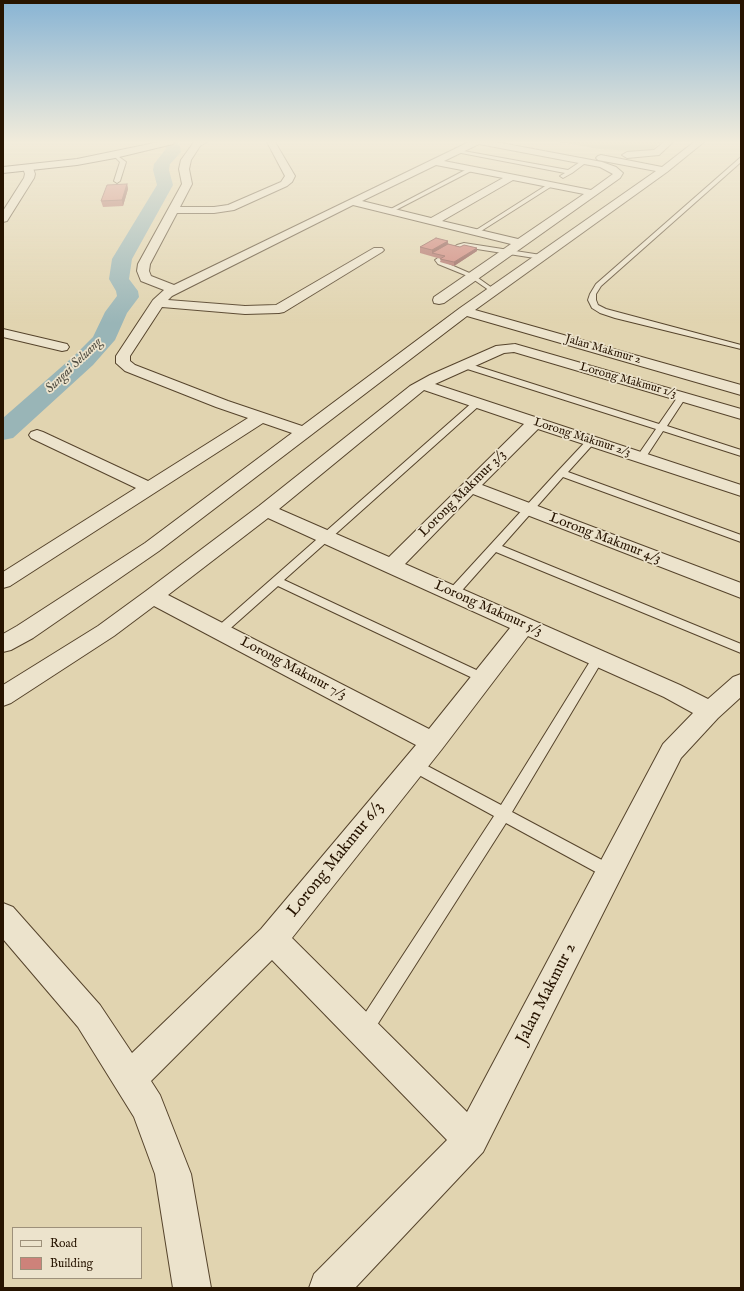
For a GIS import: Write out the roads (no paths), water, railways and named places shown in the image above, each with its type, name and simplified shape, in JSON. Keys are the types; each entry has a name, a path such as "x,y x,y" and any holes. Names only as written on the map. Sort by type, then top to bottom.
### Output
{"street":[{"path":"3,219 14,202"},
{"path":"176,289 155,283 145,278 143,271 144,264 178,202"},
{"path":"174,210 214,210 230,208 242,202"},
{"path":"305,432 222,404 130,368 123,363 123,356 158,303 167,294 352,202"},
{"path":"353,202 520,243"},
{"path":"432,222 467,202"},
{"path":"439,300 579,202"},
{"path":"3,644 25,632 152,548 465,311 618,202"},
{"path":"158,303 245,310 279,309 378,250"},
{"name":"Jalan Makmur 2","path":"465,311 741,390"},
{"path":"3,333 62,347"},
{"name":"Lorong Makmur 1/3","path":"464,365 501,349 515,348 741,414"},
{"path":"3,697 106,631 153,596 266,510 415,389 464,365"},
{"name":"Lorong Makmur 2/3","path":"423,384 741,491"},
{"path":"8,572 149,488 261,417"},
{"name":"Lorong Makmur 3/3","path":"391,566 535,422"},
{"path":"37,435 149,488"},
{"name":"Lorong Makmur 4/3","path":"470,487 741,591"},
{"name":"Lorong Makmur 5/3","path":"266,510 672,691 710,711"},
{"name":"Lorong Makmur 7/3","path":"153,596 432,742"},
{"name":"Lorong Makmur 6/3","path":"130,1079 272,939 414,765 524,625"},
{"name":"Jalan Makmur 2","path":"328,1288 471,1140 672,751 710,711 741,683"},
{"path":"3,917 89,1016 148,1107 173,1174 192,1288"},
{"path":"272,939 471,1140"}],"lane":[{"path":"390,212 408,202"},
{"path":"476,232 522,202"},
{"path":"692,202 598,284 592,300 595,306 603,311 618,316 741,348"},
{"path":"493,291 472,276 440,263 438,260 459,246 464,245 541,257"},
{"path":"464,365 741,453"},
{"path":"641,458 682,397"},
{"path":"220,631 477,403"},
{"path":"453,593 590,441"},
{"path":"561,473 741,539"},
{"path":"494,547 741,649"},
{"path":"277,580 483,678"},
{"path":"364,1031 503,814 598,658"},
{"path":"414,765 610,872"}],"waterway":[{"name":"Sungai Seluang","path":"3,432 84,360 103,340 116,312 128,297 127,291 119,279 122,259 155,202"}]}
